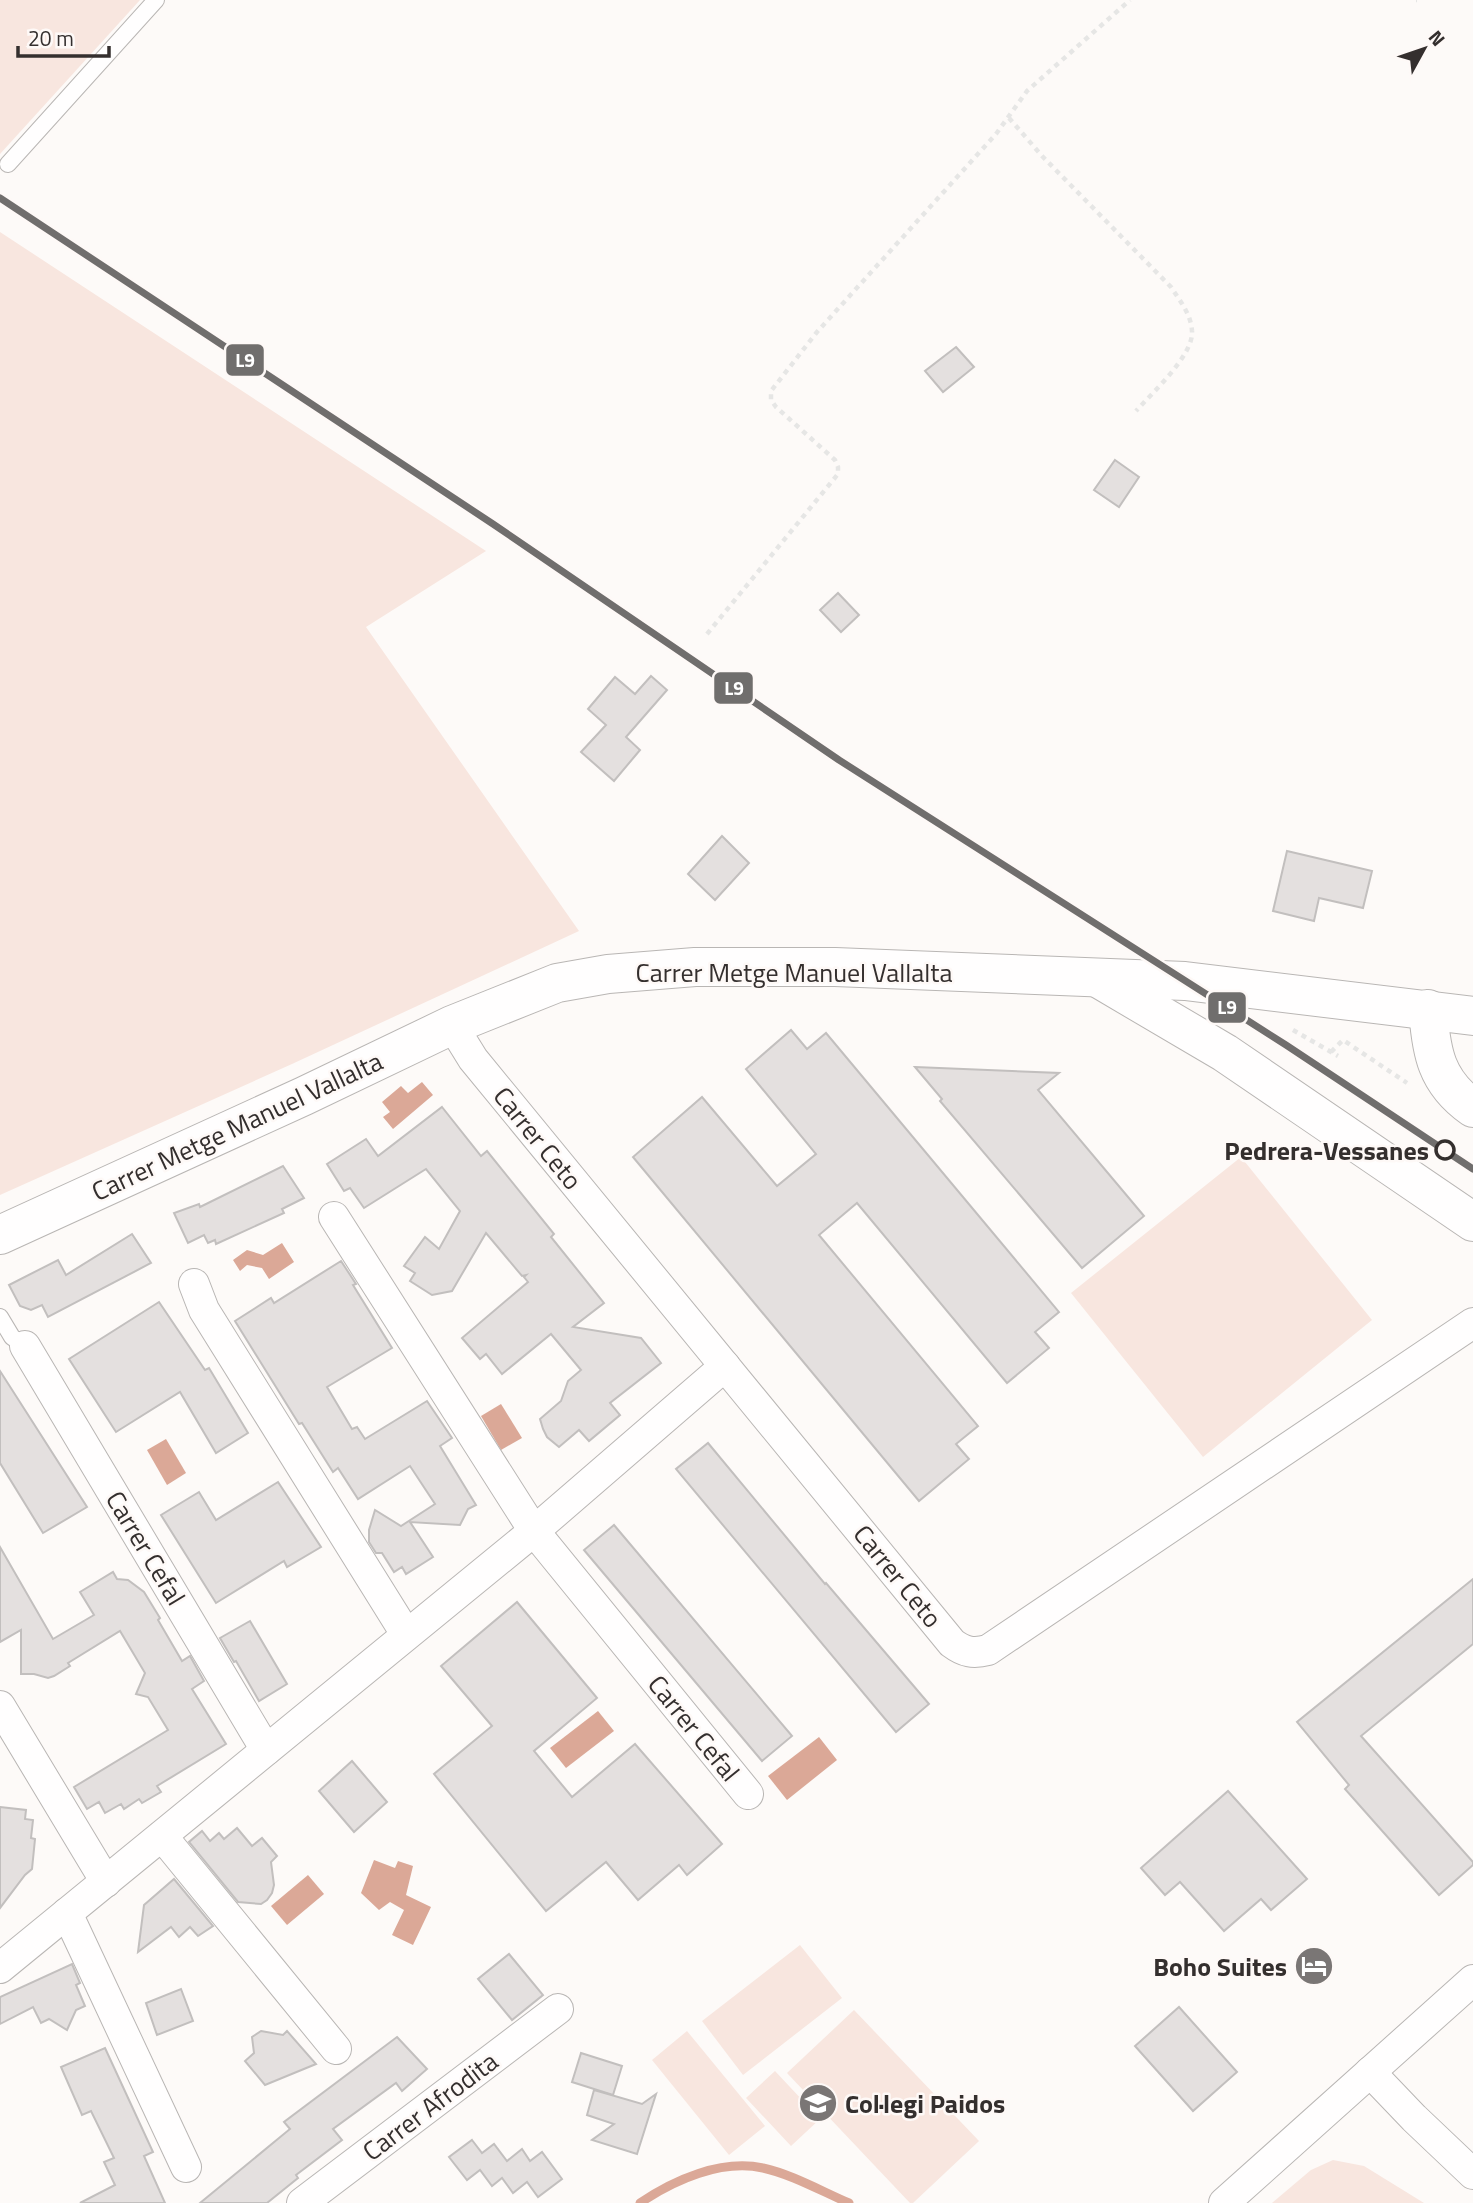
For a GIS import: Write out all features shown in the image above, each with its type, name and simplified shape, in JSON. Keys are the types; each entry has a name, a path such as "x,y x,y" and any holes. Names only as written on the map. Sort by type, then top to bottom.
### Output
{"street":[{"name":"Carrer Metge Manuel Vallalta","path":"0,1235 304,1096 453,1024 557,983 608,974 695,967 835,967 1185,981 1473,1016"},
{"path":"1099,979 1225,1053 1473,1222"},
{"path":"1429,1009 1432,1050 1437,1065 1445,1081 1459,1098 1473,1108"},
{"name":"Carrer Ceto","path":"453,1024 472,1059 952,1643 961,1650 988,1650 1473,1323"},
{"name":"Carrer Cefal","path":"334,1217 534,1531 748,1794"},
{"path":"194,1284 204,1310 406,1634"},
{"name":"Carrer Cefal","path":"25,1346 266,1750"},
{"path":"0,1968 534,1531 725,1366"},
{"path":"0,1706 106,1882"},
{"path":"162,1836 337,2049"},
{"path":"66,1913 186,2166"},
{"path":"1224,2203 1473,1980"},
{"name":"Carrer Afrodita","path":"302,2203 558,2009"},
{"path":"1370,2072 1473,2174"}],"lane":[{"path":"8,164 156,0"},
{"path":"0,1317 12,1337 25,1346"}],"path":[{"path":"707,634 838,474 835,460 776,407 771,400 771,391 817,332 1009,118 1027,91 1130,0"},
{"path":"1009,118 1171,287 1188,312 1193,334 1188,349 1136,411"},
{"path":"1293,1030 1338,1056"},
{"path":"1331,1052 1343,1040 1412,1086"}],"shaded area":[{"path":"0,0 140,0 0,154"},
{"path":"0,232 486,551 366,627 579,931 0,1195"},
{"path":"422,1082 433,1095 393,1129 383,1117 390,1112 382,1102 401,1086 408,1093"},
{"path":"1241,1157 1372,1320 1203,1457 1071,1293"},
{"path":"282,1243 294,1262 269,1279 262,1268 247,1265 240,1271 233,1260 247,1250 263,1255"},
{"path":"501,1404 522,1438 501,1450 481,1416"},
{"path":"166,1439 186,1473 167,1485 147,1450"},
{"path":"598,1711 614,1731 566,1768 550,1748"},
{"path":"819,1737 837,1760 787,1800 768,1776"},
{"path":"374,1860 395,1868 398,1861 413,1866 406,1895 431,1907 413,1945 392,1935 404,1910 390,1902 379,1910 361,1893"},
{"path":"308,1875 324,1894 287,1925 271,1906"},
{"path":"800,1945 842,1998 743,2075 702,2021"},
{"path":"854,2010 979,2141 913,2203 910,2203 787,2073"},
{"path":"687,2031 765,2126 729,2155 652,2060"},
{"path":"775,2071 820,2119 791,2146 746,2098"},
{"path":"1333,2160 1364,2166 1424,2203 1272,2203 1311,2170"}],"building":[{"path":"956,347 974,367 943,392 925,371"},
{"path":"1115,460 1139,477 1119,507 1094,490"},
{"path":"838,593 859,615 841,632 820,610"},
{"path":"651,676 667,690 626,737 640,750 614,781 581,752 606,725 588,709 615,677 635,694"},
{"path":"722,836 749,863 715,900 688,874"},
{"path":"1287,851 1372,871 1363,908 1319,898 1314,921 1273,911"},
{"path":"791,1030 807,1049 826,1033 1059,1312 1035,1332 1049,1348 1007,1383 857,1203 819,1235 978,1426 956,1444 969,1459 919,1501 633,1157 702,1097 777,1186 816,1154 746,1069"},
{"path":"915,1067 1059,1073 1038,1090 1144,1216 1082,1268 940,1101 942,1099"},
{"path":"442,1107 481,1156 487,1151 554,1234 551,1237 604,1303 573,1327 641,1338 661,1363 610,1403 620,1415 589,1441 579,1430 559,1447 547,1437 543,1429 540,1419 561,1401 568,1381 581,1370 551,1334 502,1374 486,1354 480,1359 462,1338 528,1282 524,1277 526,1275 522,1276 486,1233 452,1291 432,1295 410,1281 415,1273 404,1266 425,1237 439,1249 460,1211 426,1169 364,1208 350,1188 344,1191 327,1164 366,1139 378,1156"},
{"path":"283,1166 304,1198 282,1209 284,1213 216,1244 215,1240 208,1243 204,1235 188,1243 174,1213 199,1204 200,1207"},
{"path":"132,1234 151,1263 48,1317 42,1305 31,1310 20,1306 9,1285 58,1260 66,1275"},
{"path":"341,1261 392,1348 327,1387 352,1429 357,1427 365,1439 427,1401 452,1438 440,1446 476,1505 468,1509 460,1525 410,1522 433,1557 406,1574 402,1567 394,1572 382,1553 376,1553 369,1542 369,1530 375,1510 401,1526 435,1504 410,1466 358,1499 338,1468 333,1472 302,1423 299,1424 235,1321 271,1298 274,1303"},
{"path":"159,1302 205,1370 209,1368 248,1433 216,1453 180,1392 116,1432 69,1359"},
{"path":"0,1371 87,1507 43,1533 0,1463"},
{"path":"708,1443 929,1704 896,1732 676,1469"},
{"path":"278,1482 321,1547 287,1567 284,1561 216,1603 161,1515 199,1492 216,1520"},
{"path":"614,1525 792,1736 762,1761 584,1550"},
{"path":"0,1547 53,1639 94,1615 80,1592 113,1572 117,1579 128,1580 144,1592 182,1661 190,1656 204,1681 192,1689 226,1744 157,1786 161,1792 142,1803 139,1799 124,1809 121,1804 105,1813 99,1802 87,1809 74,1787 168,1730 148,1697 136,1694 145,1673 120,1631 68,1663 70,1666 54,1676 48,1678 21,1674 21,1630 0,1642"},
{"path":"1473,1579 1473,1644 1361,1736 1473,1862 1473,1865 1439,1895 1345,1789 1349,1785 1297,1722"},
{"path":"517,1602 597,1698 534,1751 572,1797 635,1744 722,1844 687,1875 679,1865 638,1900 606,1862 546,1911 434,1774 492,1726 441,1666"},
{"path":"250,1621 287,1684 259,1701 220,1638"},
{"path":"352,1761 387,1802 354,1832 319,1791"},
{"path":"1228,1791 1307,1879 1271,1910 1261,1899 1224,1931 1180,1882 1165,1895 1141,1868"},
{"path":"0,1807 26,1810 25,1819 33,1820 31,1838 35,1839 32,1869 0,1908"},
{"path":"237,1828 252,1846 262,1838 277,1856 271,1862 274,1885 272,1893 261,1904 238,1902 189,1842 202,1831 210,1841 219,1833 224,1839"},
{"path":"174,1879 213,1926 198,1936 190,1927 179,1937 171,1927 138,1952 144,1905"},
{"path":"509,1954 543,1995 512,2020 478,1979"},
{"path":"72,1964 80,1983 76,1985 85,2006 76,2010 67,2030 49,2019 41,2023 33,2007 0,2024 0,1997"},
{"path":"181,1989 193,2021 157,2035 146,2003"},
{"path":"1179,2007 1237,2072 1193,2111 1135,2046"},
{"path":"261,2031 283,2035 287,2031 316,2064 265,2085 245,2061 254,2053 252,2037"},
{"path":"397,2037 427,2069 402,2091 396,2083 333,2129 342,2140 296,2175 298,2178 267,2203 200,2203 290,2129 284,2122"},
{"path":"105,2048 153,2152 144,2156 165,2203 80,2203 115,2185 104,2162 114,2158 91,2111 82,2115 61,2067"},
{"path":"581,2053 622,2066 613,2095 572,2082"},
{"path":"594,2090 642,2104 656,2094 637,2154 592,2140 614,2124 587,2115"},
{"path":"472,2140 482,2153 494,2144 507,2161 522,2149 530,2161 542,2152 562,2179 538,2197 527,2182 513,2193 502,2178 492,2186 480,2170 467,2180 449,2157"}],"waterway":[{"path":"640,2203 683,2179 731,2166 763,2168 785,2174 849,2203"}],"transit line":[{"name":"L9","path":"0,198 493,524 839,760 1286,1045 1473,1169"}],"place":[{"name":"Pedrera-Vessanes","path":"1445,1150"},
{"name":"Boho Suites","path":"1314,1966"},
{"name":"Col·legi Paidos","path":"818,2103"}]}
